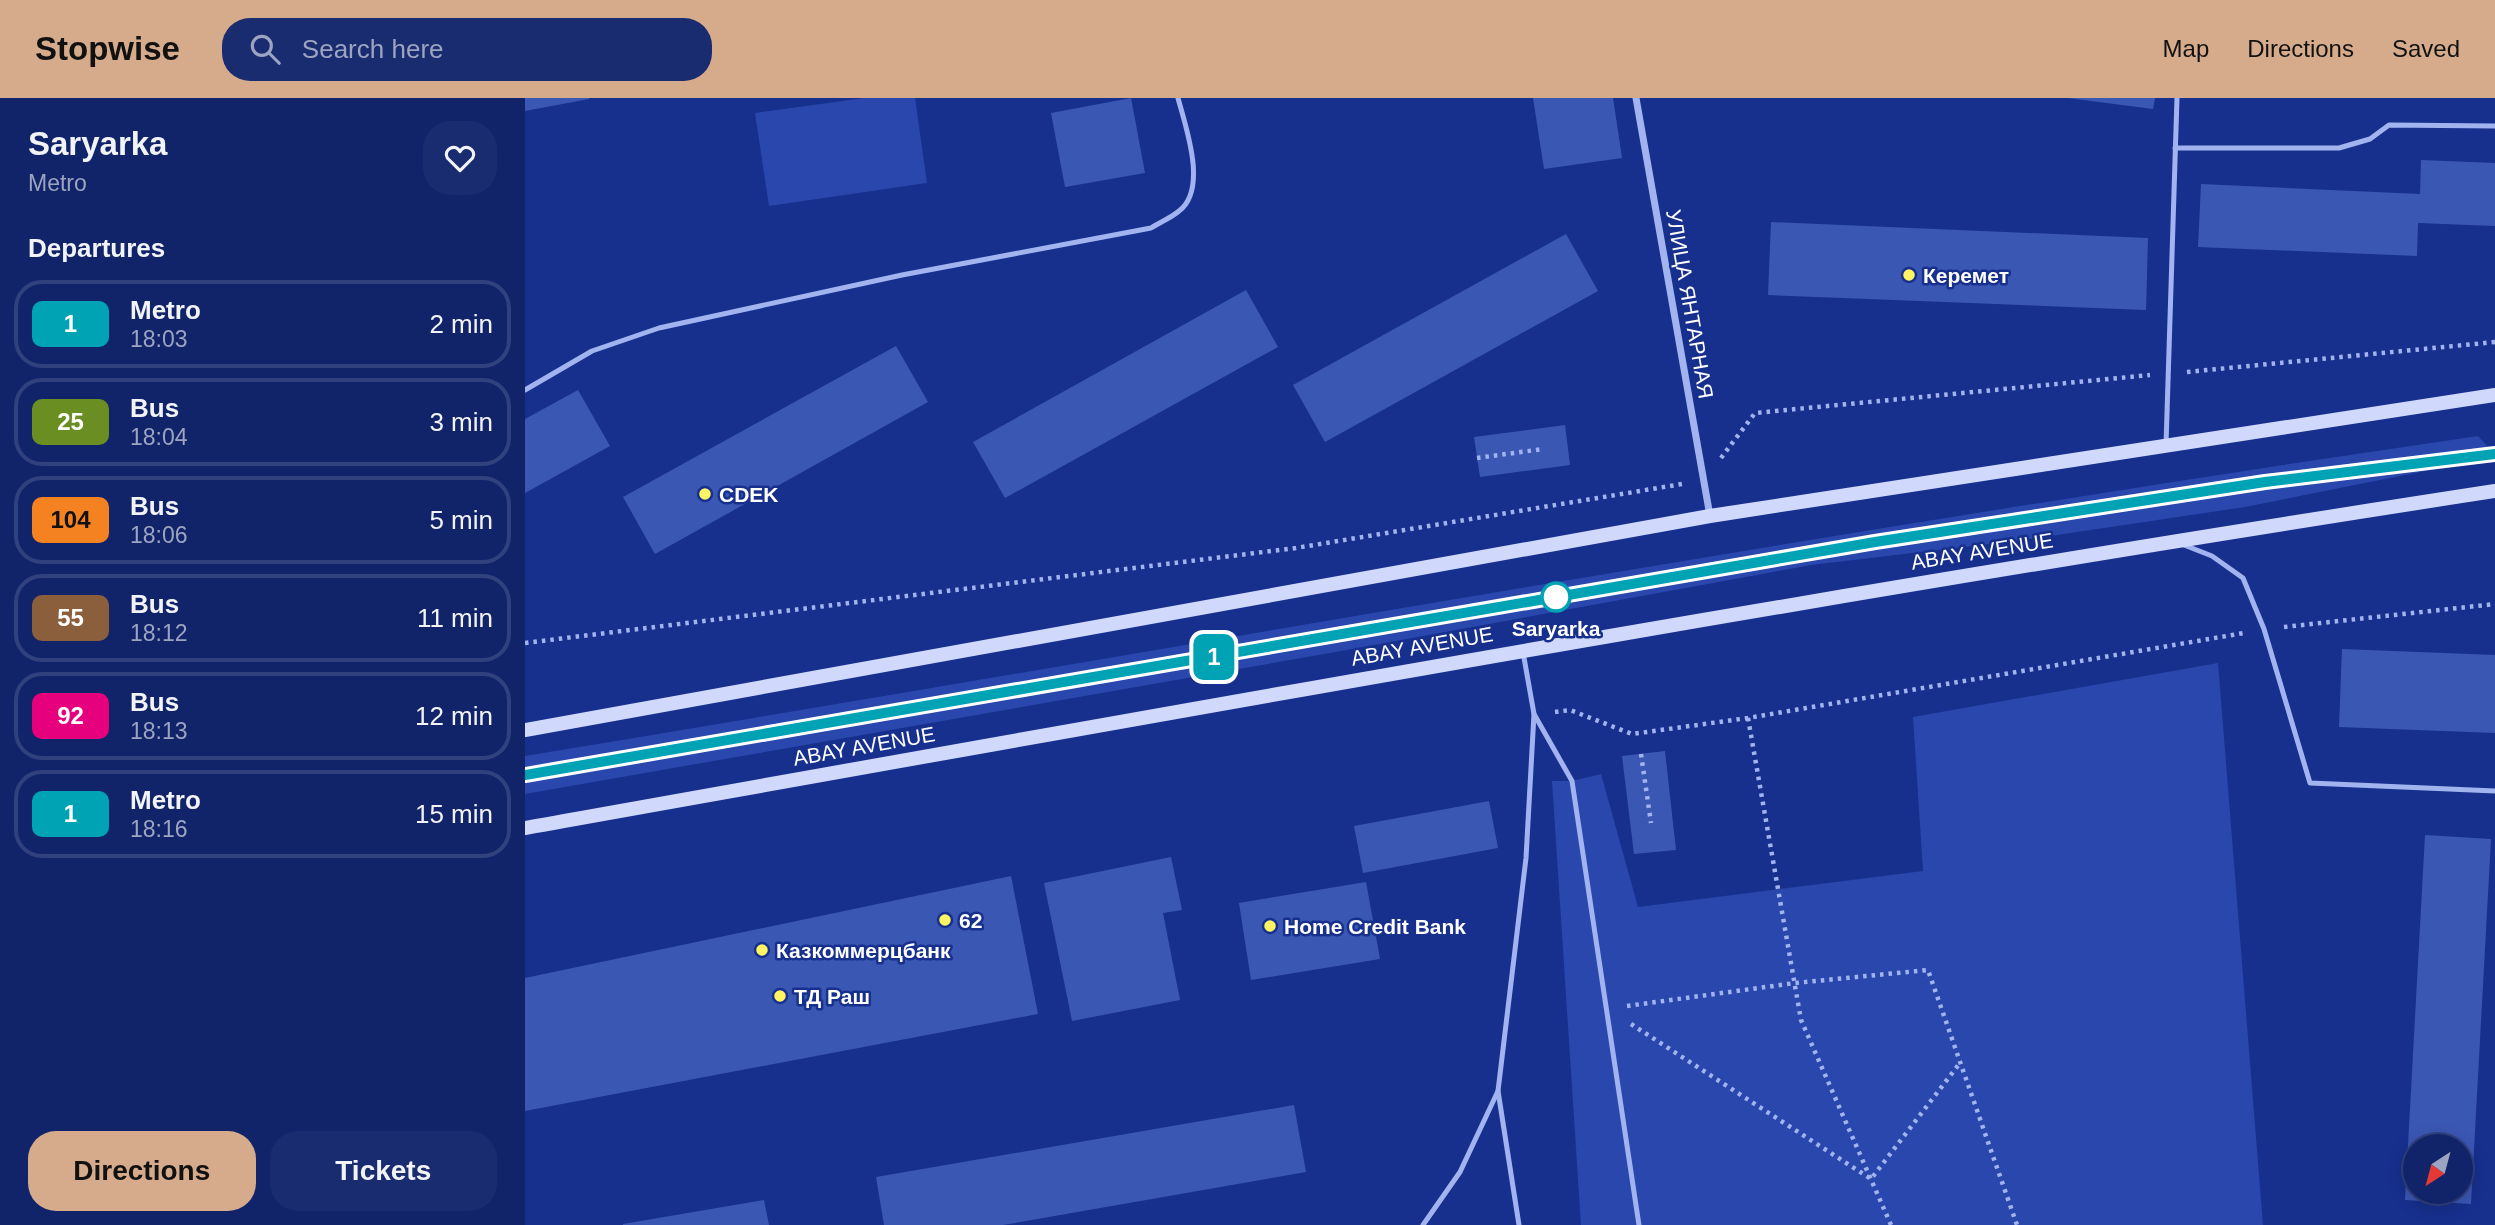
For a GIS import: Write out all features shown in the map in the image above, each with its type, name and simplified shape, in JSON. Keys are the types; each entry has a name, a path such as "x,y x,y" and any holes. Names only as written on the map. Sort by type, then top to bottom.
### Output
{"main road":[{"path":"525,730 1710,516 2495,395"},
{"name":"ABAY AVENUE","path":"525,828 1522,649 2495,491"}],"street":[{"name":"УЛИЦА ЯНТАРНАЯ","path":"1636,98 1710,516"}],"lane":[{"path":"525,390 592,351 659,328 902,275 1151,228 1181,210 1194,191 1191,148 1178,98"},
{"path":"2166,446 2177,98"},
{"path":"2175,148 2339,148 2369,139 2389,125 2495,126"},
{"path":"2174,541 2212,556 2243,578 2264,629 2309,783 2495,792"},
{"path":"1520,1225 1498,1091 1526,858 1534,714 1522,649"},
{"path":"1534,714 1572,781 1639,1225"},
{"path":"1423,1225 1460,1172 1498,1091"}],"path":[{"path":"525,643 1296,548 1704,481 1755,413 2495,342"},
{"path":"1477,458 1543,449"},
{"path":"1570,710 1632,734 1748,718 2264,629 2495,604"},
{"path":"1748,718 1801,1020 1891,1225"},
{"path":"1641,754 1651,823"},
{"path":"1606,1008 1795,983 1928,970 2017,1225"},
{"path":"1606,1008 1871,1179"},
{"path":"1871,1179 1960,1063"}],"shaded area":[{"path":"864,98 915,98 927,183 769,206 755,113"},
{"path":"2478,436 2489,448 2485,459 2245,507 2023,540 1811,565 1347,650 525,794 525,756 1989,511"},
{"path":"2218,663 2263,1225 1581,1225 1552,781 1572,781 1601,774 1638,907 1923,871 1913,717"}],"building":[{"path":"525,98 589,98 589,99 525,111"},
{"path":"1131,98 1145,173 1065,187 1051,113"},
{"path":"1533,98 1613,98 1622,158 1544,169"},
{"path":"2068,98 2155,98 2153,109"},
{"path":"2421,160 2495,163 2495,226 2418,223 2417,256 2198,247 2201,184 2420,194"},
{"path":"1771,222 2148,238 2146,310 1768,295"},
{"path":"1566,234 1598,291 1325,442 1293,385"},
{"path":"1246,290 1278,347 1005,498 973,442"},
{"path":"896,346 928,402 655,554 623,497"},
{"path":"578,390 610,446 525,493 525,419"},
{"path":"1565,425 1570,465 1480,477 1474,437"},
{"path":"2342,649 2495,655 2495,733 2339,727"},
{"path":"1665,751 1676,850 1634,854 1622,756"},
{"path":"1489,801 1498,848 1363,873 1354,826"},
{"path":"2425,835 2491,839 2473,1168 2473,1134 2409,1134"},
{"path":"1171,857 1182,910 1163,913 1180,1000 1072,1021 1044,883"},
{"name":"ТД Раш","path":"1011,876 1038,1014 525,1111 525,978"},
{"path":"1366,882 1380,959 1251,980 1239,903"},
{"path":"1294,1105 1306,1172 1003,1225 884,1225 876,1177"},
{"path":"764,1200 769,1225 623,1225 623,1224"}],"metro line":[{"name":"1","path":"525,775 1875,542 2265,482 2495,454"}],"place":[{"name":"Керемет","path":"1909,275"},
{"name":"CDEK","path":"705,494"},
{"name":"Saryarka","path":"1556,597"},
{"name":"62","path":"945,920"},
{"name":"Home Credit Bank","path":"1270,926"},
{"name":"Казкоммерцбанк","path":"762,950"},
{"name":"ТД Раш","path":"780,996"}]}
